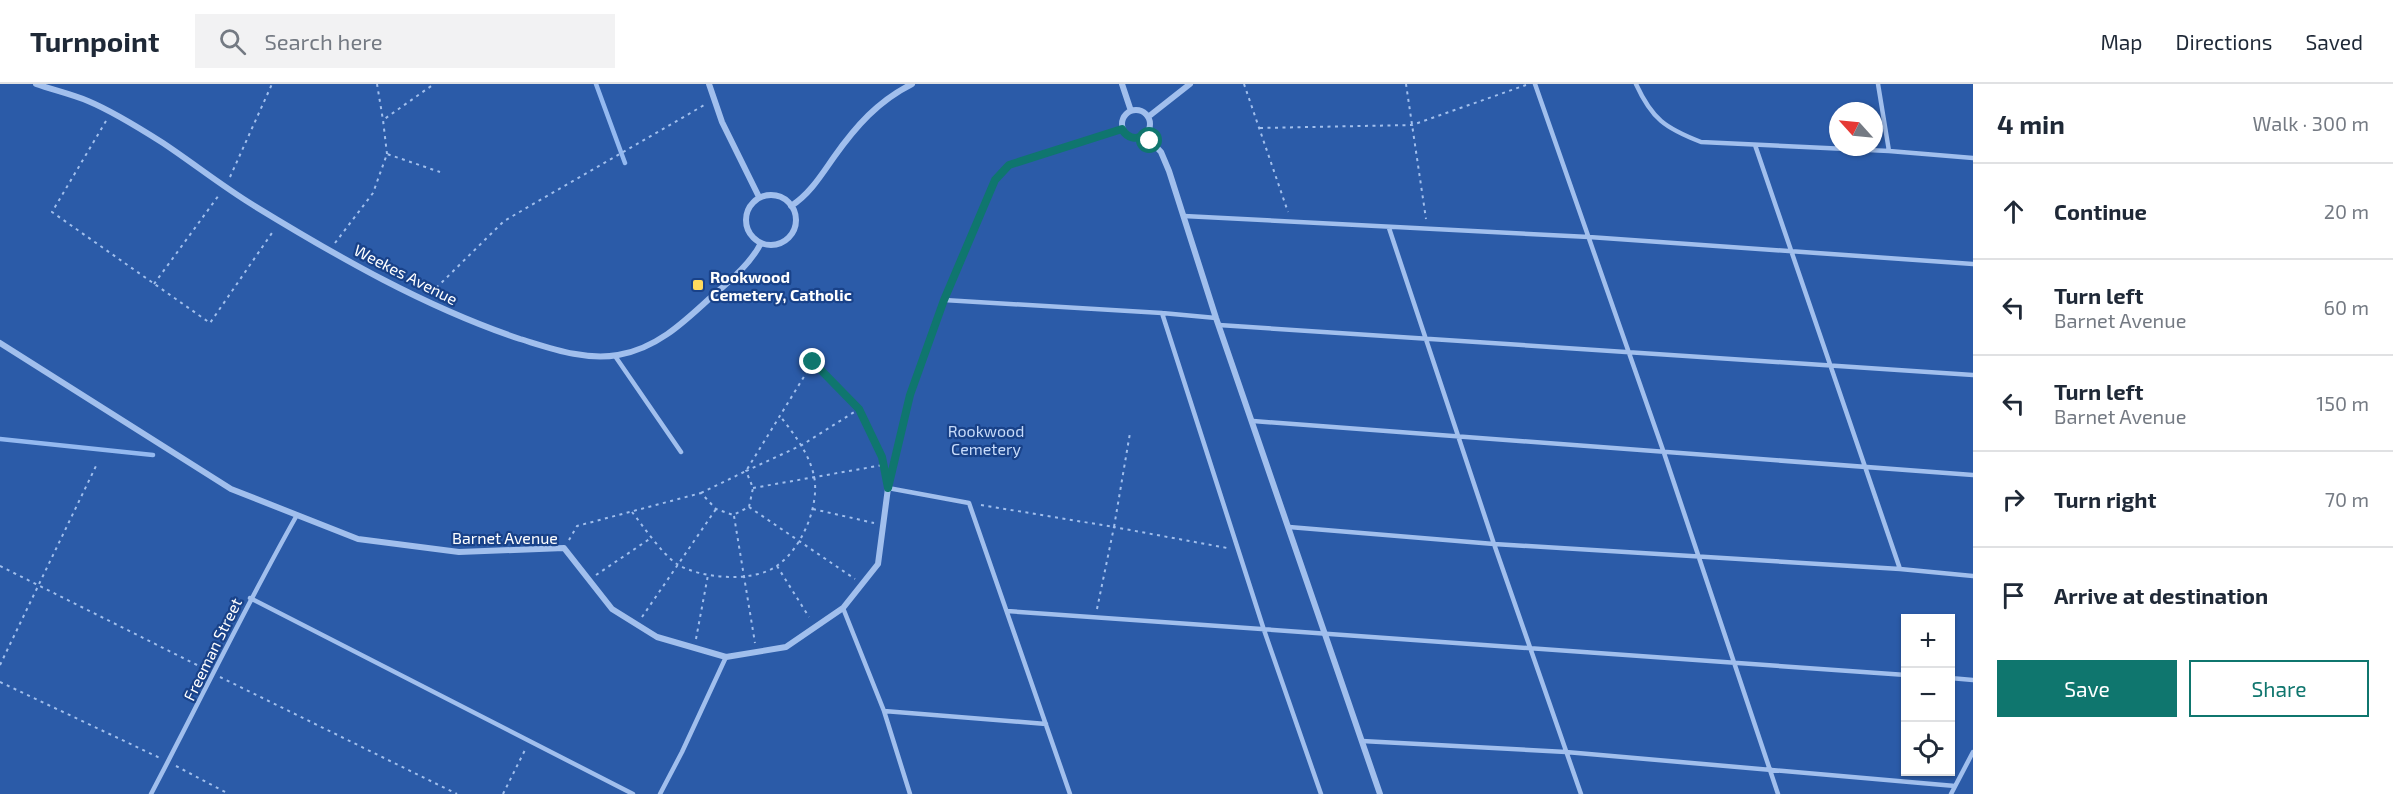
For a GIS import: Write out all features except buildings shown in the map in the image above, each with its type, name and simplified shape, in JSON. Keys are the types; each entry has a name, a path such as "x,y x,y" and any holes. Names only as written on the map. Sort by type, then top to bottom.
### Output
{"street":[{"name":"Weekes Avenue","path":"36,84 88,102 161,142 251,204 390,285 493,329 585,356 615,356 644,348 672,332 735,275 753,257 762,243"},
{"path":"709,84 722,122 759,197"},
{"path":"791,206 812,188 864,118 888,98 912,84"},
{"path":"1122,84 1131,111"},
{"path":"1148,117 1190,84"},
{"path":"1131,111 1142,112 1148,117 1149,128 1140,138 1132,138 1122,129 1123,118 1131,111"},
{"name":"Barnet Avenue","path":"0,343 231,489 358,539 459,552 564,548 612,609 657,637 726,657 786,647 843,608 878,564 888,488 910,395 944,300 995,180 1009,165 1122,129"},
{"path":"1145,135 1161,152 1184,216 1218,322 1380,794"},
{"path":"777,195 791,206 795,224 786,240 774,245 762,243 748,230 746,218 750,206 759,197 777,195"}],"lane":[{"path":"1535,84 1664,453 1778,794"},
{"path":"1636,84 1647,107 1672,131 1701,142 1889,151 1973,158"},
{"path":"1885,84 1878,84 1889,151"},
{"path":"1755,145 1900,569"},
{"path":"1184,216 1589,237 1973,264"},
{"path":"1389,228 1494,544 1581,794"},
{"path":"944,300 1162,313 1218,322 1629,354 1973,375"},
{"path":"1162,313 1264,630 1321,794"},
{"path":"615,356 681,452"},
{"path":"1253,421 1866,469 1973,475"},
{"path":"888,488 969,503 1070,794"},
{"name":"Freeman Street","path":"151,794 214,674 250,598 297,515"},
{"path":"1289,527 1494,544 1900,569 1973,576"},
{"path":"250,598 633,794"},
{"path":"843,608 884,711 910,794"},
{"path":"1007,611 1901,675"},
{"path":"660,794 726,657"},
{"path":"1955,678 1973,680"},
{"path":"884,711 1046,724"},
{"path":"1362,741 1566,752 1955,786"},
{"path":"1951,794 1973,752"}],"path":[{"path":"330,249 373,193 387,154 377,84"},
{"path":"383,120 434,84"},
{"path":"1244,84 1290,221"},
{"path":"1406,84 1428,228"},
{"path":"1260,128 1412,125 1529,84"},
{"path":"423,300 504,221 714,99"},
{"path":"110,114 52,213 210,323 280,221"},
{"path":"387,154 440,172"},
{"path":"746,471 813,362 859,409 884,465 753,488"},
{"path":"564,548 577,526 701,492 802,445 859,409"},
{"path":"632,512 652,538 677,564 708,575 744,578 777,566 800,540 813,509 814,477 802,445 780,416"},
{"path":"1095,617 1114,527 1130,433"},
{"path":"0,665 96,466"},
{"path":"746,471 753,488 749,507"},
{"path":"701,492 716,509 733,515 749,507"},
{"path":"969,503 1238,550"},
{"path":"749,507 863,584"},
{"path":"637,625 716,509"},
{"path":"813,509 883,525"},
{"path":"733,515 756,652"},
{"path":"589,580 652,538"},
{"path":"777,566 815,627"},
{"path":"0,567 457,794"},
{"path":"695,648 708,575"},
{"path":"0,682 168,762 229,794"},
{"path":"503,794 530,741"}],"green space":[{"name":"Rookwood Cemetery","path":"0,84 1973,84 1973,794 0,794"}],"waterway":[{"path":"596,84 625,163"},
{"path":"0,439 153,455"}],"place":[{"name":"Rookwood Cemetery, Catholic","path":"698,285"}],"route":[{"path":"813,362 859,409 882,457 888,488 910,395 944,300 995,180 1009,165 1122,129 1129,137 1140,138 1145,135 1150,141"}]}
